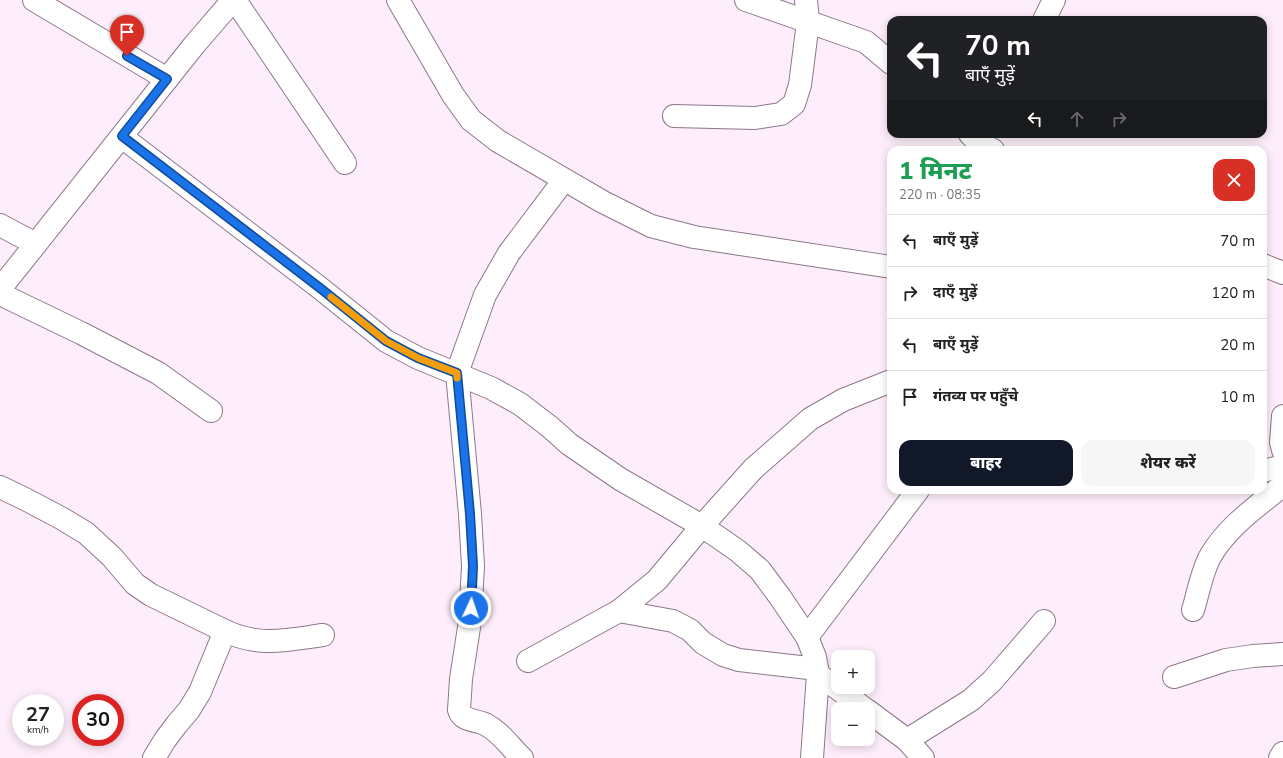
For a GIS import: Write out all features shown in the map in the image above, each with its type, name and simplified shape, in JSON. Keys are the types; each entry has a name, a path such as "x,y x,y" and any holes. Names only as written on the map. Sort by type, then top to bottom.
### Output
{"street":[{"path":"34,0 167,79"},
{"path":"0,290 195,44 234,0 345,163"},
{"path":"398,0 453,95 471,120 498,141 602,202 651,226 694,237 887,266"},
{"path":"746,0 866,42 887,60"},
{"path":"674,116 755,118 781,114 794,104 800,85 808,22 806,0"},
{"path":"1046,16 1054,0"},
{"path":"122,136 320,288 386,341 418,358 491,388 520,404 569,444 620,480 702,526 738,551 760,570 807,637 815,657 818,671 812,758"},
{"path":"522,758 496,730 483,723 466,718 460,713 459,710 461,679 470,621 473,566 470,514 457,373 485,295 509,253 564,180"},
{"path":"0,225 36,244"},
{"path":"1267,267 1283,273"},
{"path":"0,294 81,333 158,373 211,411"},
{"path":"528,661 619,611 657,580 702,526 754,469 810,420 843,400 887,383"},
{"path":"1283,416 1281,442 1283,450"},
{"path":"1267,470 1283,466"},
{"path":"1193,610 1202,578 1211,555 1230,530 1283,485"},
{"path":"0,488 25,499 86,533 112,557 135,584 151,595 225,631 262,642 323,635"},
{"path":"807,637 915,494"},
{"path":"619,611 673,621 690,630 703,643 723,655 739,660 818,671 856,702"},
{"path":"907,740 971,700 992,681 1044,621"},
{"path":"154,758 164,740 189,710 196,698 225,631"},
{"path":"1174,677 1226,660 1283,654"},
{"path":"875,716 907,740 923,758"},
{"path":"1280,758 1283,753"}],"slow traffic":[{"path":"331,297 386,341 418,358 457,373 457,378"}],"route":[{"path":"127,56 167,79 122,136 320,288 386,341 418,358 457,373 470,514 473,566 471,608"}]}
